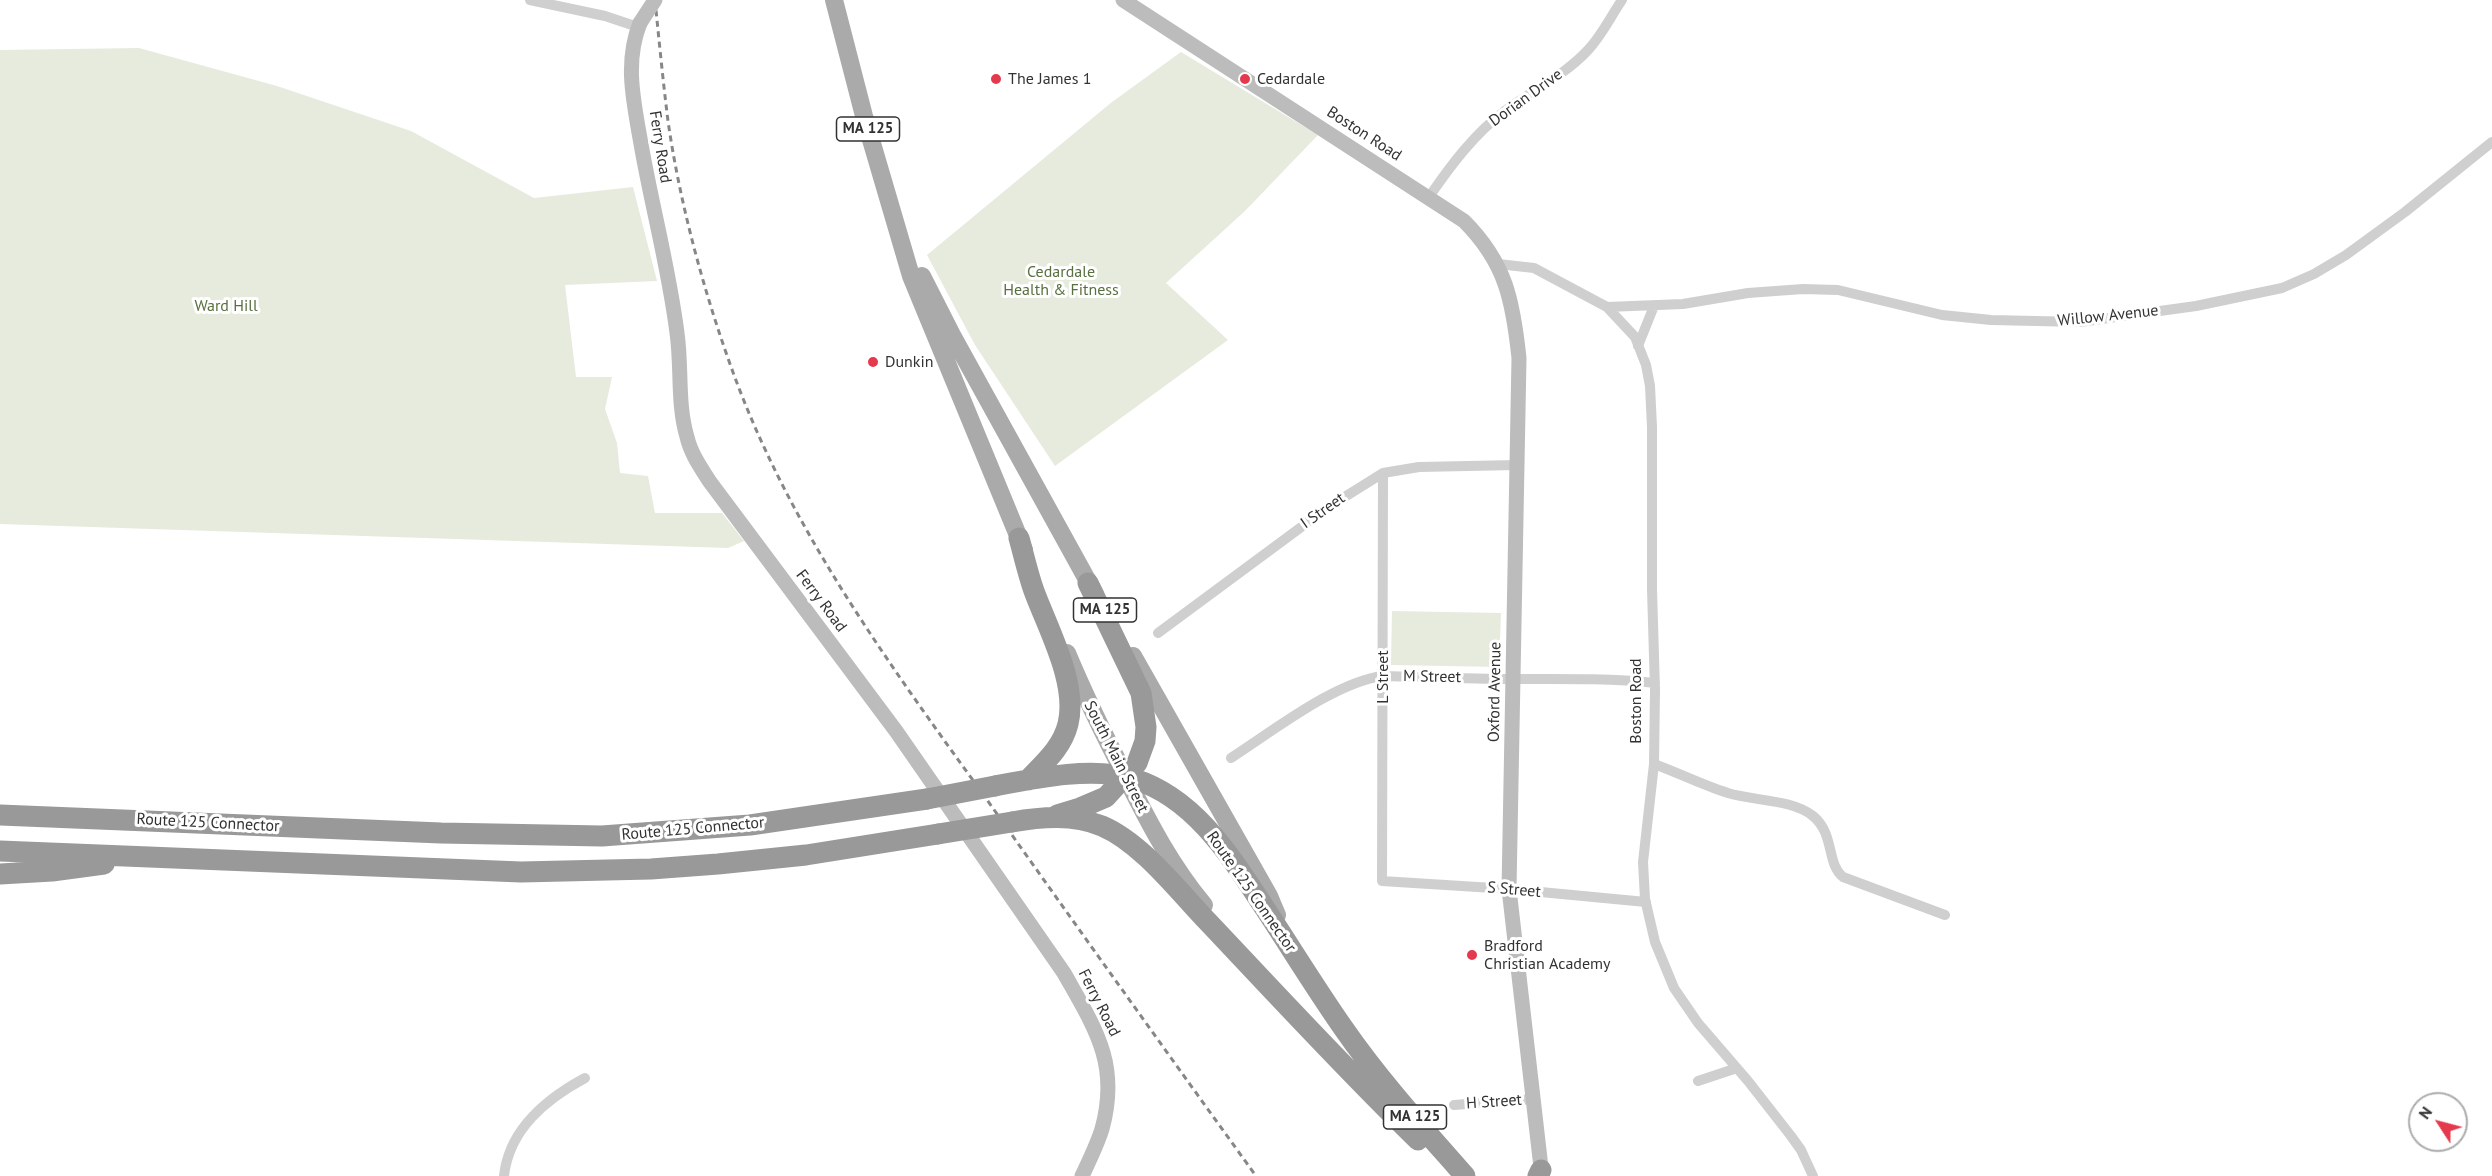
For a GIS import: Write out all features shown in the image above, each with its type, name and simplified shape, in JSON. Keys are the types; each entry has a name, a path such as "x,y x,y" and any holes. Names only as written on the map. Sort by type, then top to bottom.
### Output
{"highway":[{"path":"1018,538 1033,590 1062,667 1070,706 1068,723 1060,744 1028,780"},
{"path":"1050,817 1096,802 1113,791 1137,763 1145,741 1144,705 1141,693 1088,583"},
{"name":"Route 125 Connector","path":"0,815 46,815 452,834 602,836 750,825 927,799 1028,780 1084,774 1126,777 1157,790 1182,805 1204,825 1229,855 1298,960"},
{"path":"0,804 46,815"},
{"name":"Route 125 Connector","path":"0,851 520,872 651,869 806,855 1050,817 1100,825 1129,842 1241,957"},
{"path":"0,874 77,868 157,856"},
{"name":"South Main Street","path":"1241,957 1379,1102 1455,1176"},
{"name":"South Main Street","path":"1298,960 1343,1028 1380,1078 1465,1176"}],"main road":[{"name":"South Main Street","path":"834,0 864,116 918,296 1085,696 1169,857 1198,898 1231,938 1241,957"},
{"name":"South Main Street","path":"906,256 914,259 952,335 1071,547 1088,583 1124,639 1264,886 1298,960"}],"street":[{"path":"530,0 550,2 639,25"},
{"name":"Ferry Road","path":"655,0 639,25 631,49 630,74 649,194 677,333 680,360 679,385 687,438 694,456 710,482 896,731 1077,995 1102,1047 1108,1069 1109,1090 1101,1132 1083,1176"},
{"name":"Boston Road","path":"1123,0 1464,221"},
{"name":"Dorian Drive","path":"1429,197 1453,162 1484,129 1504,112 1574,63 1588,49 1622,0"},
{"name":"Willow Avenue","path":"1607,307 1654,306 1748,293 1803,289 1838,290 1942,315 1991,320 2080,322 2196,306 2282,288 2314,274 2346,255 2405,213 2492,142"},
{"name":"Oxford Avenue","path":"1464,221 1487,246 1498,264 1516,322 1519,358 1509,889 1534,1099 1540,1174"},
{"name":"Boston Road","path":"1498,264 1534,268 1607,307 1635,337 1646,365 1650,386 1655,683 1654,764 1643,862 1646,902 1655,942 1674,988 1698,1023 1737,1068 1801,1150 1813,1176"},
{"path":"1638,346 1654,306"},
{"name":"I Street","path":"1158,633 1327,508 1383,473 1419,467 1517,465"},
{"name":"L Street","path":"1382,881 1383,473"},
{"name":"M Street","path":"1231,758 1331,694 1354,683 1383,676 1617,679 1655,683"},
{"path":"1654,764 1708,787 1773,801 1811,814 1827,834 1835,866 1843,877 1945,915"},
{"name":"S Street","path":"1382,881 1509,889 1646,902"},
{"path":"1698,1081 1737,1068"},
{"path":"504,1176 513,1143 525,1124 565,1089 585,1078"},
{"name":"H Street","path":"1454,1105 1534,1099"}],"green space":[{"name":"Ward Hill","path":"139,48 277,86 411,131 534,198 633,187 657,281 565,285 576,377 612,377 605,409 617,443 620,473 648,476 655,513 722,513 744,541 728,548 0,524 0,50"},
{"name":"Cedardale Health & Fitness","path":"1181,52 1318,135 1245,211 1166,283 1228,340 1055,466 975,345 927,255 1112,102"},
{"path":"1392,611 1501,613 1499,667 1391,665"}],"railway":[{"path":"655,0 673,153 695,250 713,314 734,375 757,432 784,488 813,542 878,646 1256,1176"}],"place":[{"name":"The James 1","path":"996,79"},
{"name":"Cedardale","path":"1245,79"},
{"name":"Dunkin","path":"873,362"},
{"name":"Bradford Christian Academy","path":"1472,955"}]}
